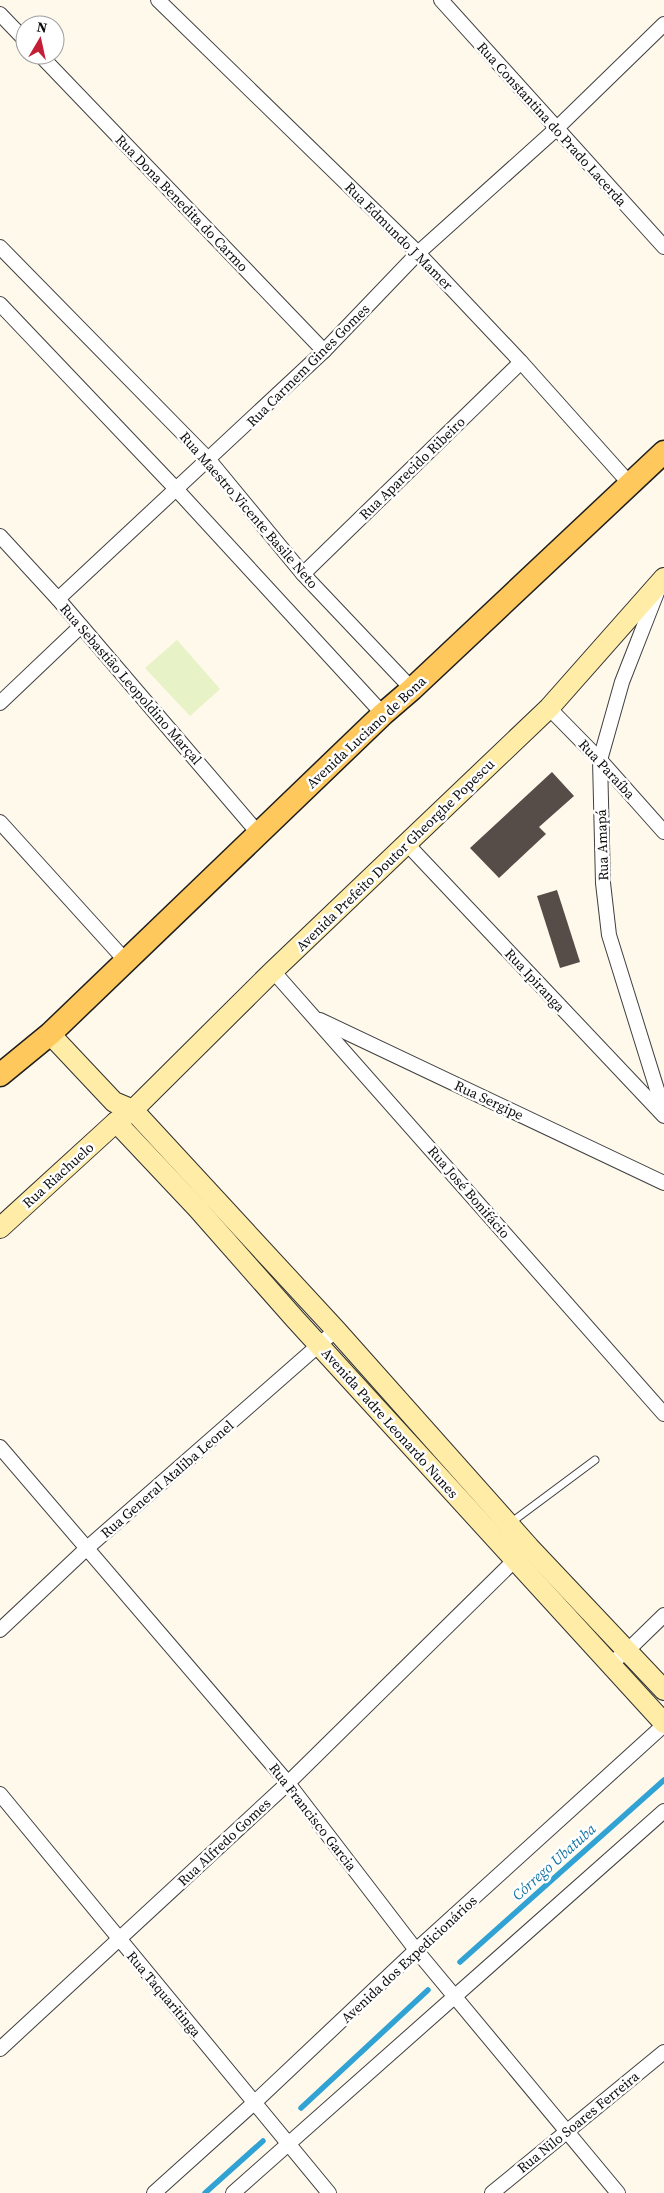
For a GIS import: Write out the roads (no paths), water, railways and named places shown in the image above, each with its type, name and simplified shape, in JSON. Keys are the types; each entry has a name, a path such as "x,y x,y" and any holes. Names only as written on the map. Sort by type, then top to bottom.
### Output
{"main road":[{"name":"Avenida Luciano de Bona","path":"0,1075 50,1034 383,714 664,452"}],"street":[{"name":"Rua Edmundo J Mamer","path":"158,0 418,253 521,362 630,484"},
{"name":"Rua Constantina do Prado Lacerda","path":"441,0 664,247"},
{"path":"0,14 15,30"},
{"name":"Rua Carmem Gines Gomes","path":"58,599 324,351 418,253 556,128 664,24"},
{"name":"Rua Dona Benedita do Carmo","path":"50,65 324,351"},
{"name":"Rua Maestro Vicente Basile Neto","path":"0,247 209,460 303,574 412,689"},
{"path":"0,304 177,490 383,714"},
{"name":"Rua Aparecido Ribeiro","path":"303,574 521,362"},
{"name":"Rua Sebastião Leopoldino Marçal","path":"0,536 58,599 259,834"},
{"name":"Avenida Prefeito Doutor Gheorghe Popescu","path":"116,1122 133,1110 273,971 549,708 663,579"},
{"name":"Rua Amapá","path":"663,579 622,682 600,760 603,883 609,935 664,1114"},
{"path":"0,703 81,626"},
{"name":"Rua Paraíba","path":"549,708 600,760 664,832"},
{"path":"0,822 126,960"},
{"name":"Rua Ipiranga","path":"407,844 664,1114"},
{"name":"Rua José Bonifácio","path":"273,971 664,1414"},
{"name":"Rua Sergipe","path":"315,1018 664,1183"},
{"path":"50,1034 114,1102 133,1110"},
{"path":"114,1102 116,1122"},
{"name":"Avenida Padre Leonardo Nunes","path":"133,1110 336,1330 509,1524 522,1553 610,1664 664,1724"},
{"name":"Avenida Padre Leonardo Nunes","path":"116,1122 198,1209 319,1345 522,1553 627,1651 664,1690"},
{"name":"Rua Riachuelo","path":"0,1228 116,1122"},
{"name":"Rua General Ataliba Leonel","path":"0,1630 86,1549 336,1330"},
{"name":"Rua Francisco Garcia","path":"0,1447 288,1783 416,1950 618,2193"},
{"name":"Rua Alfredo Gomes","path":"0,2049 288,1783 522,1553"},
{"path":"610,1664 627,1651 664,1615"},
{"name":"Avenida dos Expedicionários","path":"154,2193 254,2103 416,1950 664,1724"},
{"name":"Rua Taquaritinga","path":"0,1794 329,2193"},
{"path":"233,2193 664,1811"},
{"name":"Rua Nilo Soares Ferreira","path":"492,2193 664,2052"}],"lane":[{"path":"509,1524 595,1460"}],"waterway":[{"name":"Córrego Ubatuba","path":"460,1962 664,1780"},
{"name":"Córrego Ubatuba","path":"301,2108 428,1990"},
{"name":"Córrego Ubatuba","path":"205,2193 263,2141"}]}
